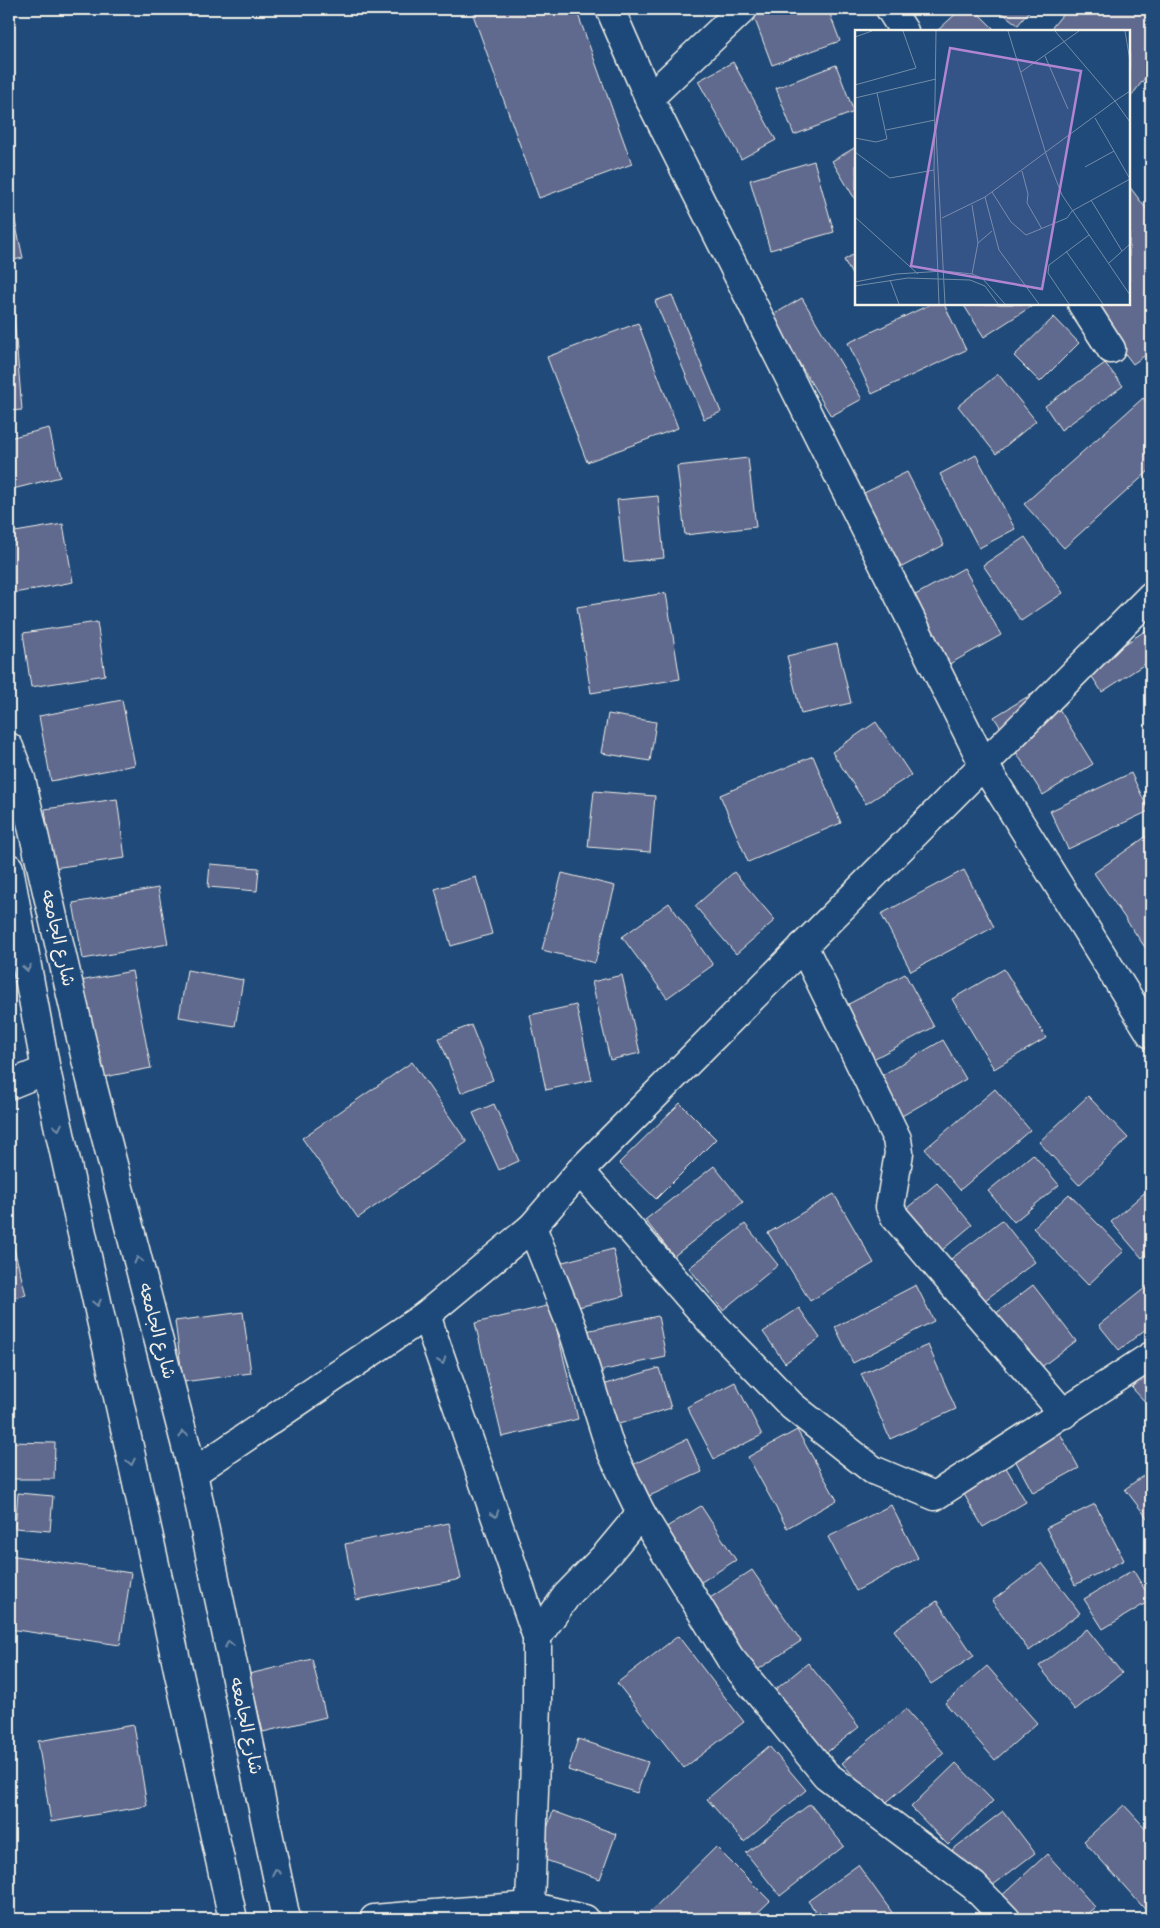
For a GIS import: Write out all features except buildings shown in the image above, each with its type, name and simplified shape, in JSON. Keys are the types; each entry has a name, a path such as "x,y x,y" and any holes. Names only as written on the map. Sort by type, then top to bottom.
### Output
{"street":[{"path":"610,9 649,98 984,765 1151,1034"},
{"path":"649,98 743,9"},
{"path":"890,9 903,30"},
{"path":"1083,305 1111,349"},
{"path":"193,1473 426,1315 532,1227 580,1170 1151,596"},
{"name":"شارع الجامعه","path":"9,747 21,779 88,1068 193,1473 286,1919"},
{"name":"شارع الجامعه","path":"9,868 46,1070 233,1919"},
{"path":"803,946 897,1139 899,1152 890,1208 894,1217 1064,1414"},
{"path":"9,1085 46,1070"},
{"path":"580,1170 711,1322 792,1406 873,1470 935,1496 1151,1356"},
{"path":"532,1227 572,1330 611,1450 641,1513 730,1658 826,1775 974,1886 1006,1919"},
{"path":"426,1315 537,1637 537,1713 530,1906"},
{"path":"537,1637 567,1595 607,1554 641,1513"},
{"path":"374,1919 530,1906 585,1919"}]}
